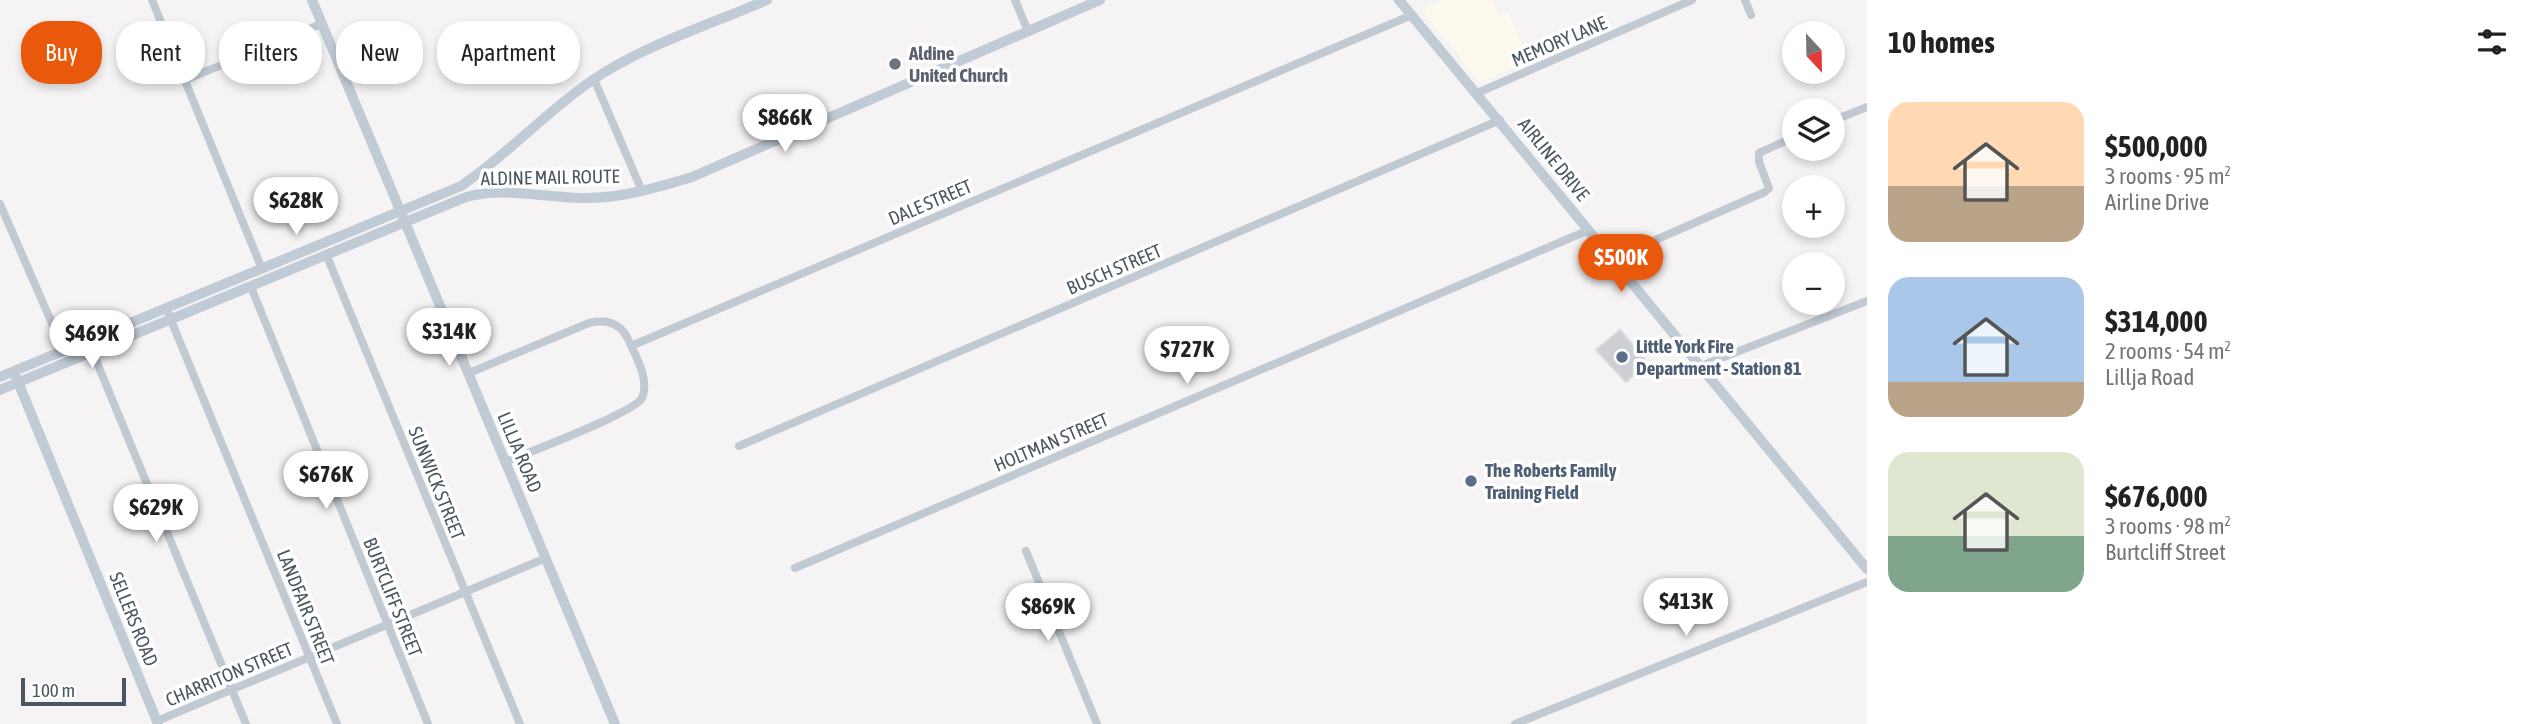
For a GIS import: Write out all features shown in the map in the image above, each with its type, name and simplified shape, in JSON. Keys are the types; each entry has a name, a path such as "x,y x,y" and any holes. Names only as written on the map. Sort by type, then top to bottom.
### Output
{"main road":[{"name":"LILLJA ROAD","path":"312,0 320,21"},
{"path":"0,377 444,192 481,172 567,98 594,79 645,52 767,0"},
{"name":"ALDINE MAIL ROUTE","path":"0,390 406,222 441,205 480,193 499,191 580,198 642,191 692,177 1100,0"},
{"name":"AIRLINE DRIVE","path":"1399,0 1867,569"},
{"name":"LILLJA ROAD","path":"322,26 614,724"},
{"name":"SELLERS ROAD","path":"14,371 157,723"}],"street":[{"path":"152,0 161,21"},
{"path":"1015,0 1028,31"},
{"name":"MEMORY LANE","path":"1477,93 1692,0"},
{"path":"1745,0 1751,15"},
{"name":"DALE STREET","path":"631,346 1412,15"},
{"path":"594,79 642,191"},
{"path":"187,84 262,269"},
{"path":"1845,116 1867,107"},
{"name":"BUSCH STREET","path":"739,446 1500,120"},
{"path":"1612,259 1765,192 1769,188 1759,162 1759,153 1782,142"},
{"path":"0,204 64,351"},
{"name":"HOLTMAN STREET","path":"795,568 1590,230"},
{"name":"SUNWICK STREET","path":"327,254 520,724"},
{"name":"BURTCLIFF STREET","path":"251,287 428,724"},
{"path":"1701,366 1867,301"},
{"name":"LANDFAIR STREET","path":"166,308 337,724"},
{"path":"469,373 603,320 624,331 631,346 644,382 642,397 638,403 505,462"},
{"path":"93,353 246,724"},
{"path":"1026,551 1097,724"},
{"name":"CHARRITON STREET","path":"157,723 546,558"},
{"path":"1515,724 1867,582"}],"shaded area":[{"path":"1443,0 1493,0 1499,16 1509,13 1529,61 1480,82 1422,10"}],"building":[{"name":"Little York Fire Department - Station 81","path":"1620,330 1648,363 1626,382 1596,350"}],"place":[{"name":"Aldine United Church","path":"895,64"},
{"name":"Little York Fire Department - Station 81","path":"1622,357"},
{"name":"The Roberts Family Training Field","path":"1471,481"}]}
